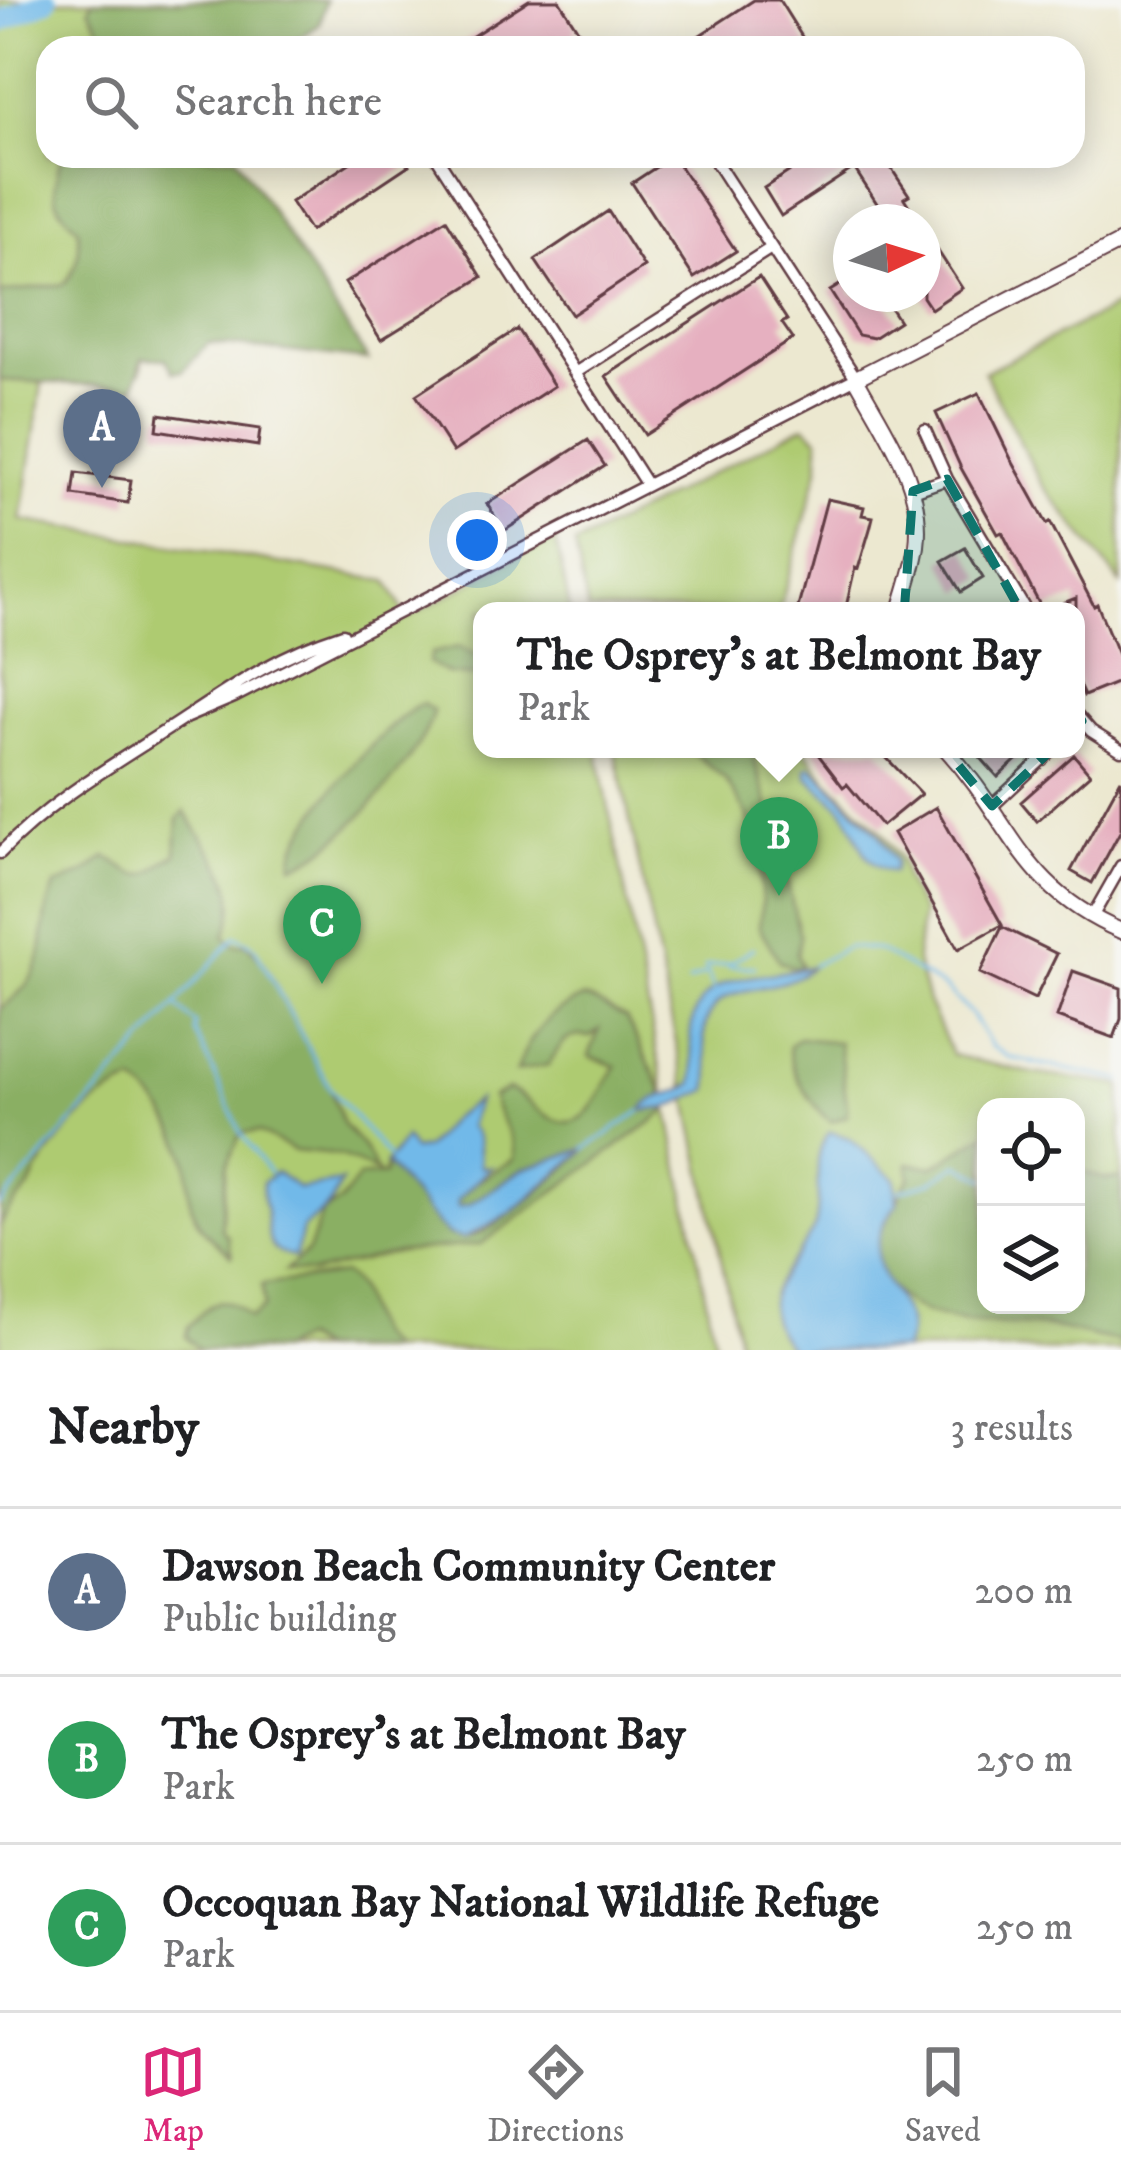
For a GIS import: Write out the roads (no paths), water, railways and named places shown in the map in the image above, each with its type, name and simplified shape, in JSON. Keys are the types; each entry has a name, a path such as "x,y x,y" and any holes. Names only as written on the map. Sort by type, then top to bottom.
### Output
{"street":[{"path":"444,168 647,485"},
{"path":"720,168 856,378 913,491 916,548 902,602"},
{"path":"0,853 70,791 285,654 371,625 1121,242"},
{"path":"575,373 771,248"},
{"path":"925,430 947,479 1021,602"},
{"path":"913,491 947,479"},
{"path":"1085,726 1121,750"},
{"path":"953,758 1040,878 1092,917 1121,931"},
{"path":"992,806 1043,758"},
{"path":"1092,917 1121,866"}],"water":[{"path":"811,766 879,834 896,862 893,872 867,856 844,811 807,775 806,768"},
{"path":"812,966 783,982 723,999 713,1008 704,1032 708,1090 667,1108 641,1111 652,1100 693,1084 691,1029 696,1009 707,995 738,980"},
{"path":"477,1100 469,1127 478,1140 481,1167 491,1167 457,1200 458,1207 523,1169 587,1148 512,1212 463,1239 440,1227 386,1164 405,1138 413,1150 426,1148 451,1119"},
{"path":"830,1132 850,1138 895,1179 897,1204 882,1230 877,1252 881,1270 906,1317 909,1333 903,1350 792,1350 771,1315 776,1286 815,1226 818,1164"},
{"path":"276,1172 299,1189 341,1182 330,1205 302,1229 295,1257 278,1252 268,1236 263,1182"}],"waterway":[{"path":"0,22 47,0"},
{"path":"0,1205 236,936 254,946 330,1088 390,1159"},
{"path":"813,965 848,947 879,950 945,988 971,1014 991,1046 1011,1058 1121,1080"},
{"path":"714,990 705,967 731,963 753,948"},
{"path":"729,966 755,967"},
{"path":"688,982 705,974"},
{"path":"175,1005 196,1024 241,1133 270,1174"},
{"path":"585,1149 641,1111"},
{"path":"898,1191 931,1182 958,1164 977,1174"}],"place":[{"name":"Dawson Beach Community Center","path":"102,488"},
{"name":"The Osprey's at Belmont Bay","path":"779,896"},
{"name":"Occoquan Bay National Wildlife Refuge","path":"322,984"}]}
